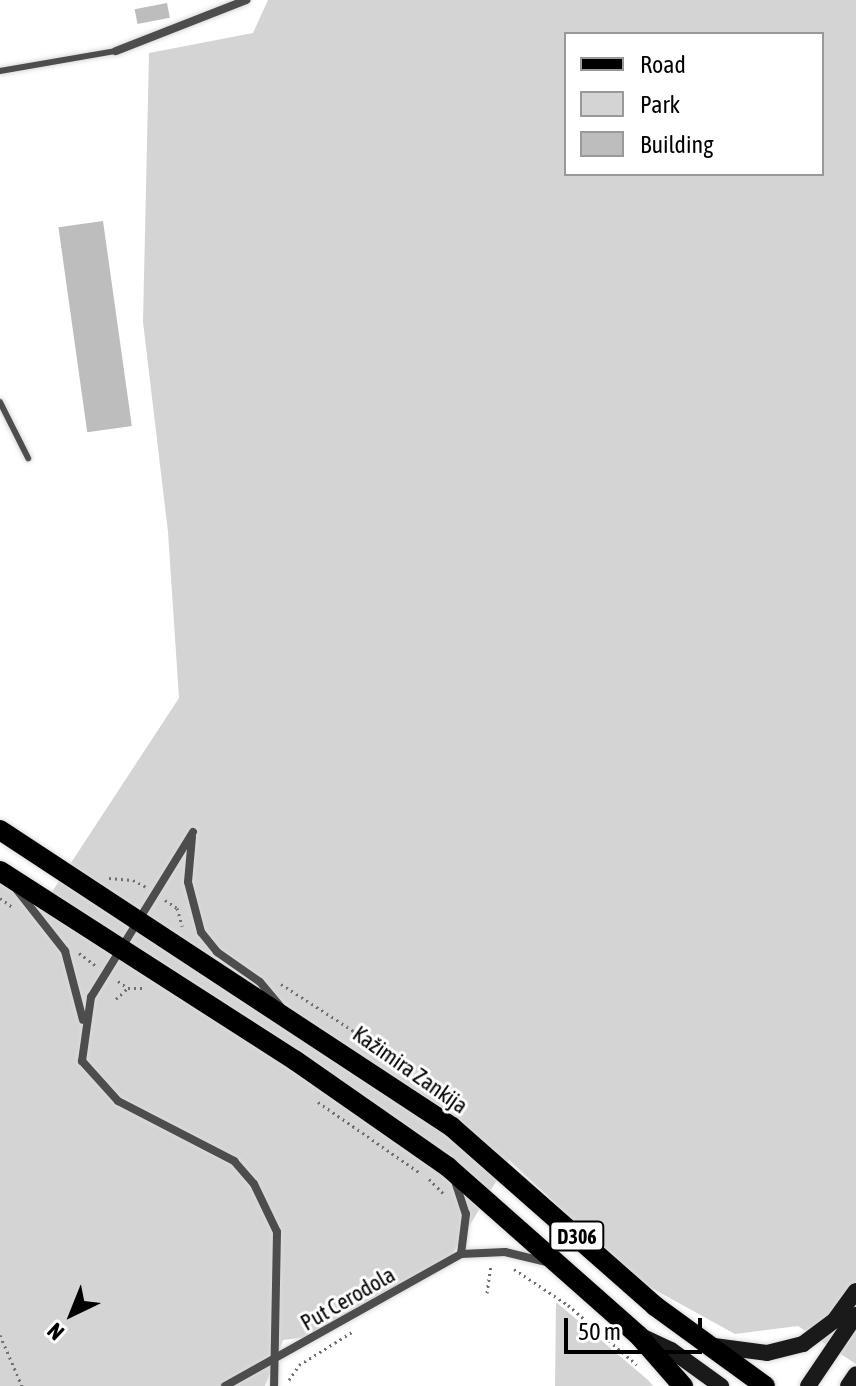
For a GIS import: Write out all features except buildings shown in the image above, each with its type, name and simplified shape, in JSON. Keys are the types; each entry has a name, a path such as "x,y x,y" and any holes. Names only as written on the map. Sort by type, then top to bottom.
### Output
{"main road":[{"name":"Kažimira Zankija","path":"0,830 452,1127 703,1344 765,1386"},
{"name":"D306","path":"5,875 296,1061 448,1167 639,1336 683,1386"},
{"path":"703,1344 743,1352 787,1350 820,1333 856,1291"},
{"path":"808,1386 856,1315"},
{"path":"639,1336 671,1350 721,1386"},
{"path":"848,1386 856,1374"}],"street":[{"path":"116,51 246,0"},
{"path":"274,1386 277,1232 254,1184 234,1161 118,1101 98,1084 82,1061 84,1024 91,997 193,832 188,882 201,932 217,952 260,982 292,1019"},
{"path":"5,875 65,951 84,1024"},
{"path":"448,1167 466,1214 461,1254 505,1252 562,1267"},
{"name":"Put Cerodola","path":"225,1386 274,1362 461,1254"}],"lane":[{"path":"0,71 116,51"},
{"path":"0,402 28,458"}],"path":[{"path":"116,999 128,988"},
{"path":"315,1099 430,1180 450,1201"},
{"path":"487,1293 490,1261 514,1269 568,1305 648,1375"},
{"path":"0,1335 22,1386"}],"green space":[{"path":"268,0 856,0 856,1364 798,1326 735,1334 637,1280 509,1160 447,1263 323,1335 283,1340 265,1386 0,1386 0,871 46,901 179,698 168,532 143,322 149,53 253,33"},
{"path":"556,1302 648,1380 653,1386 555,1386"}]}
